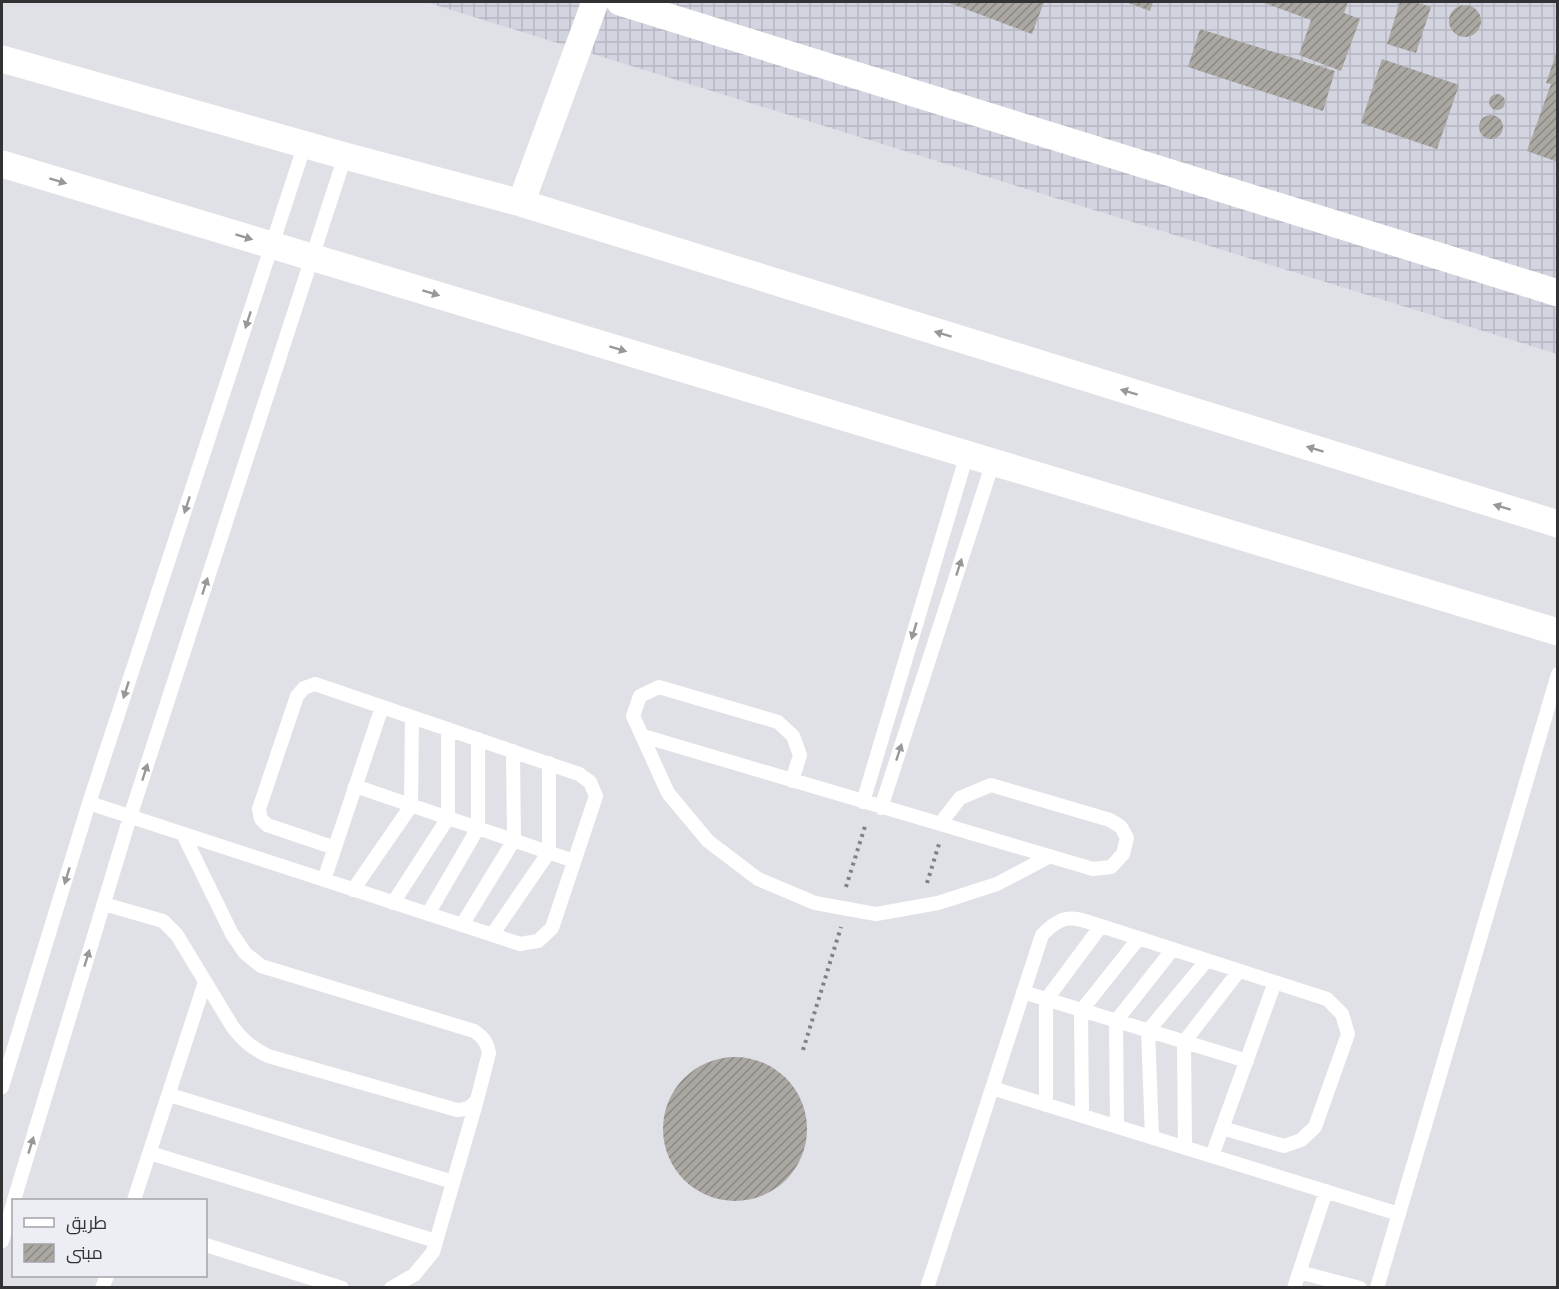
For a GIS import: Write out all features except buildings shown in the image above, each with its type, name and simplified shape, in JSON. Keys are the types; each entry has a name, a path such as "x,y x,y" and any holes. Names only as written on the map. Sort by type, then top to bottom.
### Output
{"street":[{"path":"521,203 595,2"},
{"path":"620,2 1557,293"},
{"path":"2,59 521,203 1557,524"},
{"path":"2,164 1557,632"}],"lane":[{"path":"2,1087 89,803 305,144"},
{"path":"15,1199 130,817 345,156"},
{"path":"872,805 967,454"},
{"path":"872,805 993,462"},
{"path":"1377,1287 1557,674"},
{"path":"89,803 520,944 538,940 552,928 596,796 590,782 579,774 315,684 304,688 297,696 259,809 261,819 267,825 335,848"},
{"path":"792,781 800,755 793,736 778,722 659,687 640,696 633,716 668,793 708,841 758,879 815,903 876,914 919,907 997,885 1050,856"},
{"path":"324,880 382,706"},
{"path":"353,890 411,806 412,717"},
{"path":"393,903 448,818 448,729"},
{"path":"643,736 872,805 1094,869 1111,867 1123,854 1127,838 1120,827 1110,820 991,785 960,798 942,825"},
{"path":"428,914 478,828 478,739"},
{"path":"462,925 514,840 513,752"},
{"path":"492,935 549,852 549,763"},
{"path":"355,786 574,861"},
{"path":"183,834 232,934 245,953 261,966 474,1031 483,1037 488,1045 489,1053 477,1100 433,1252 414,1275 391,1287"},
{"path":"104,904 163,921 177,935 242,1040 254,1049 268,1056 457,1110 466,1109 477,1100"},
{"path":"927,1287 1042,935 1055,922 1073,916 1327,999 1342,1014 1348,1034 1315,1127 1301,1140 1284,1146 1222,1128"},
{"path":"1046,1105 1046,1000 1101,926"},
{"path":"1082,1115 1081,1011 1139,938"},
{"path":"1117,1126 1116,1021 1173,949"},
{"path":"1152,1137 1148,1031 1207,960"},
{"path":"1185,1148 1184,1042 1239,971"},
{"path":"134,1199 205,982"},
{"path":"1212,1156 1275,982"},
{"path":"1023,992 1247,1061"},
{"path":"992,1088 1399,1214"},
{"path":"170,1095 453,1182"},
{"path":"150,1153 436,1241"},
{"path":"1294,1287 1326,1191"},
{"path":"2,1241 12,1208"},
{"path":"207,1245 342,1287"},
{"path":"1299,1272 1360,1287"}],"path":[{"path":"803,1050 872,805"},
{"path":"919,907 942,825"}],"shaded area":[{"path":"426,2 1557,2 1557,354"}]}
